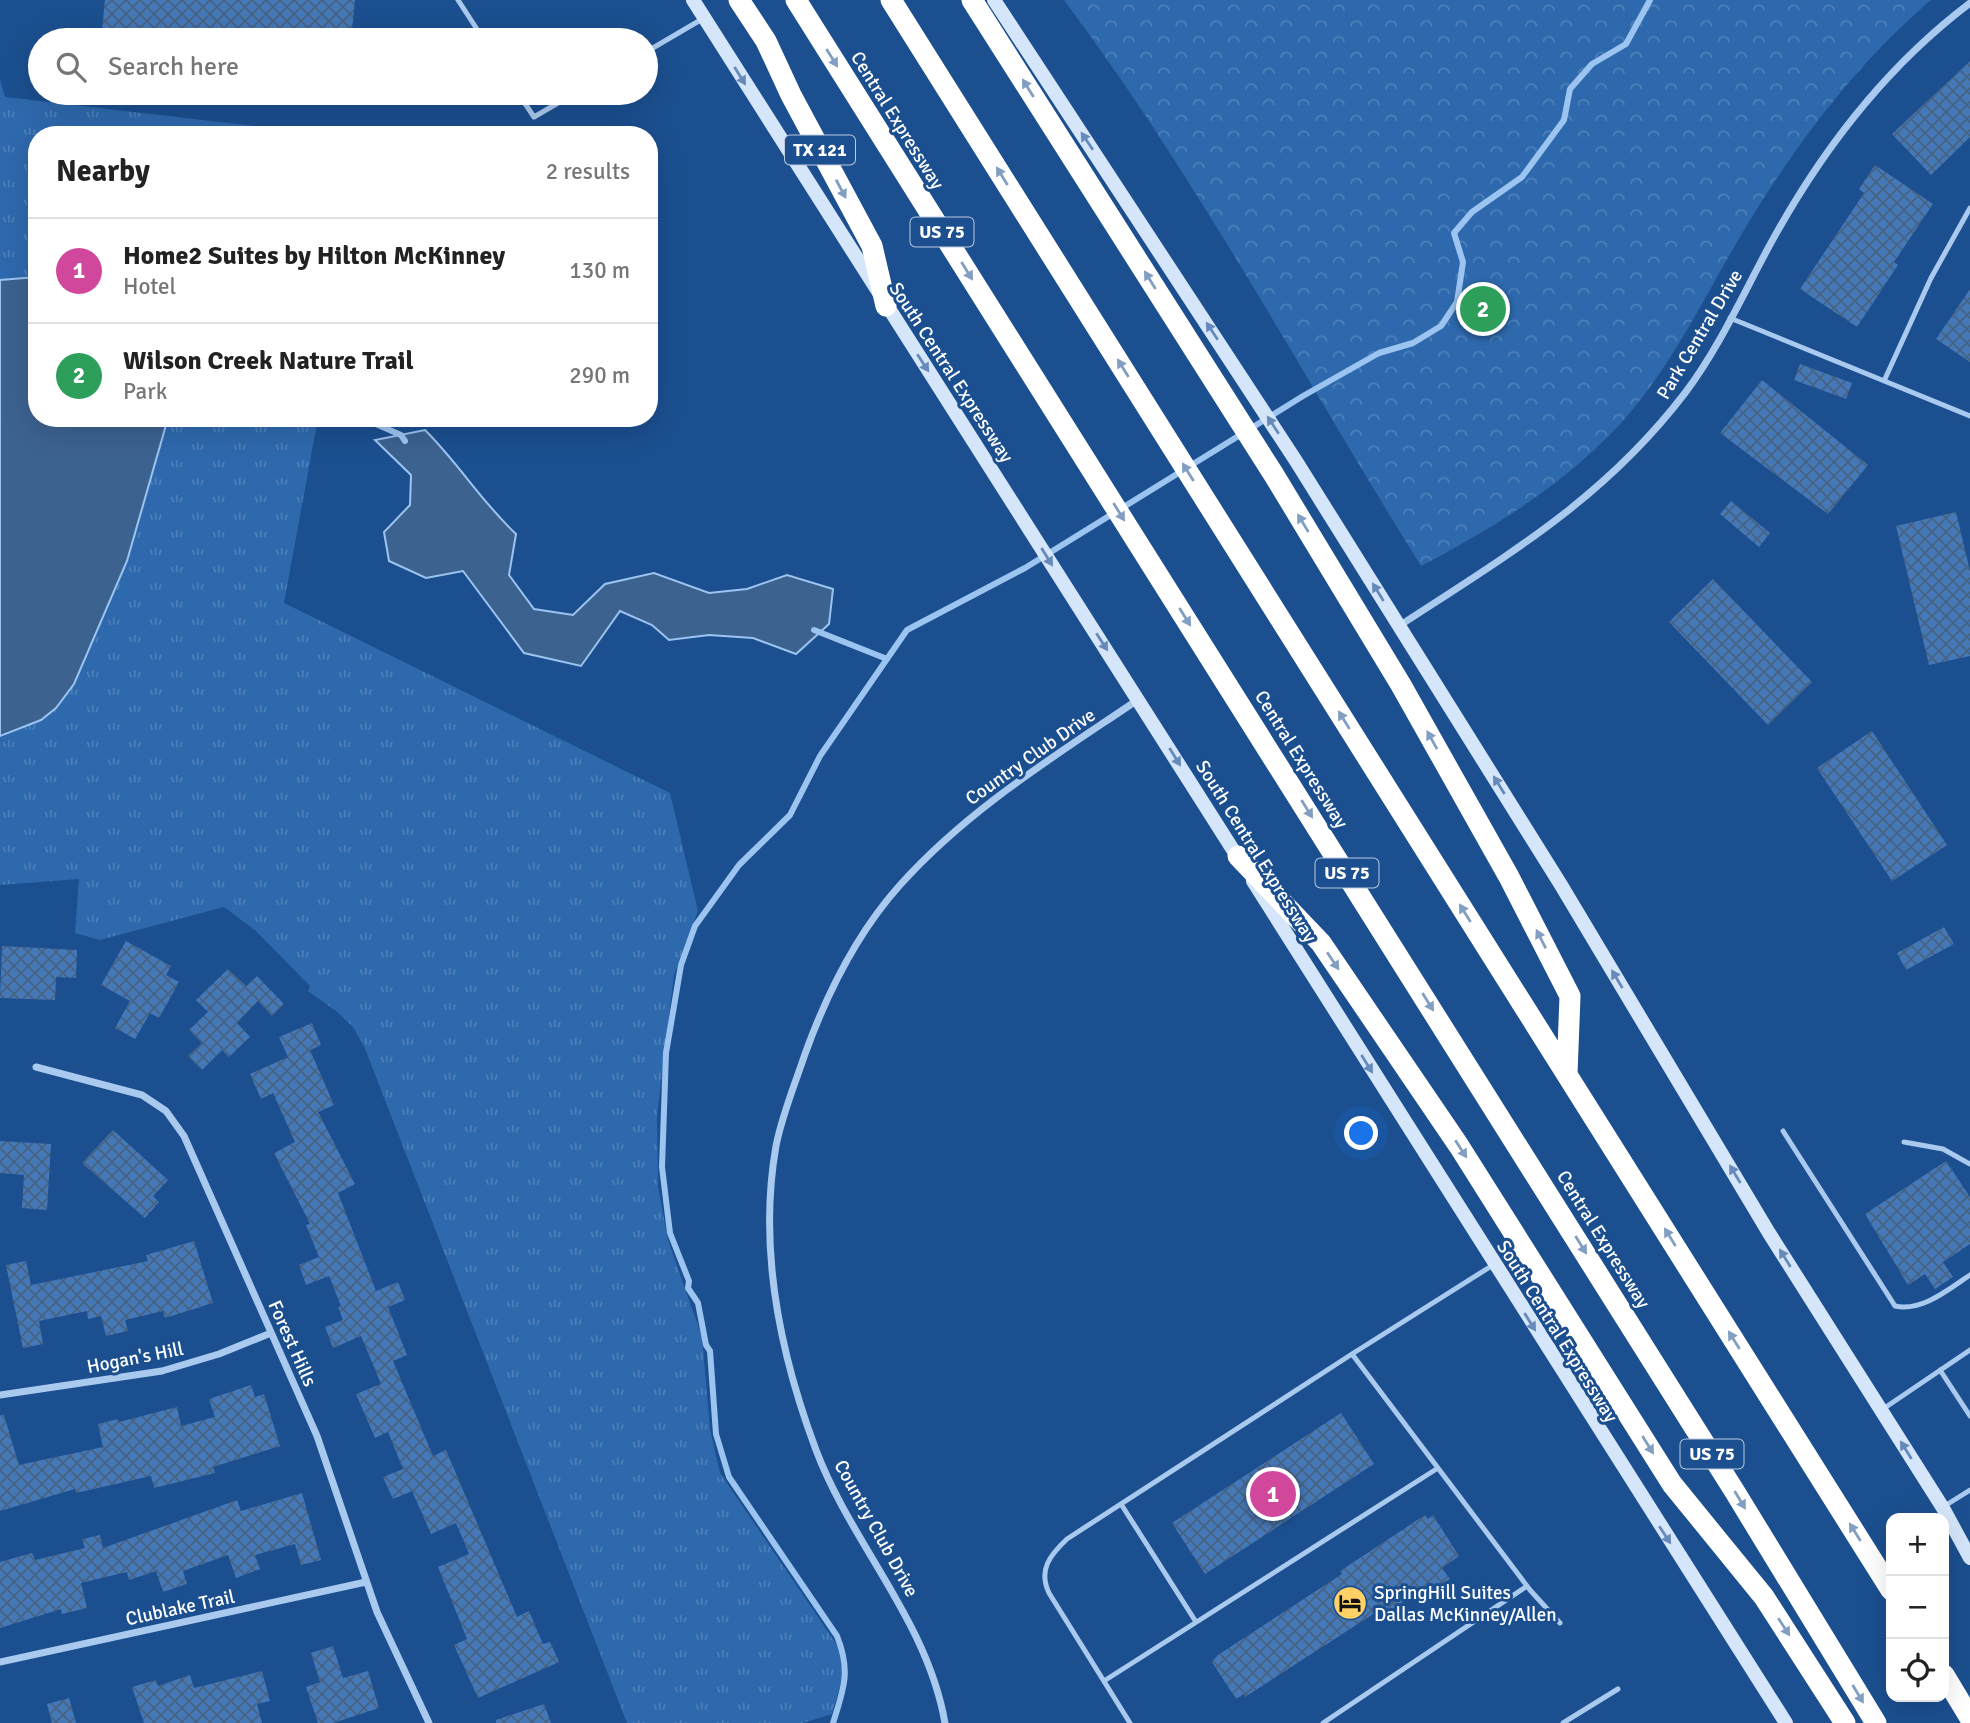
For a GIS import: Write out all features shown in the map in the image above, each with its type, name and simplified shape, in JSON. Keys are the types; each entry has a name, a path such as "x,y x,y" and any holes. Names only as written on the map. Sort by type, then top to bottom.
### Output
{"highway":[{"name":"TX 121","path":"739,0 766,41 790,95 872,246 886,306"},
{"name":"Central Expressway","path":"796,0 1735,1492 1876,1723"},
{"path":"891,0 1886,1582"},
{"path":"972,0 1274,475 1401,685 1508,877 1570,996 1567,1074"},
{"path":"1238,856 1321,943 1466,1157 1672,1484 1764,1597 1845,1723"},
{"path":"1949,1683 1970,1718"}],"main road":[{"name":"South Central Expressway","path":"693,0 1139,699 1493,1265 1786,1723"},
{"path":"994,0 1296,461 1568,897 1769,1233 1943,1508 1970,1558"},
{"path":"1943,1508 1970,1538"}],"street":[{"name":"Park Central Drive","path":"1399,626 1572,511 1616,472 1687,390 1778,230 1849,122 1884,78 1924,39 1970,4"},
{"name":"Country Club Drive","path":"945,1723 922,1645 894,1591 835,1493 797,1391 776,1305 771,1261 770,1217 776,1146 791,1094 825,1001 876,915 899,886 944,841 1001,793 1139,699"},
{"name":"Forest Hills","path":"36,1067 132,1092 166,1111 184,1136 324,1451 366,1582 386,1634 429,1723"},
{"name":"Hogan's Hill","path":"0,1395 162,1371 219,1354 271,1333"},
{"name":"Clublake Trail","path":"0,1662 366,1582"}],"lane":[{"path":"458,0 476,28"},
{"path":"658,45 704,18"},
{"path":"526,105 534,117 554,105"},
{"path":"1884,381 1931,278 1970,208"},
{"path":"1730,318 1970,416"},
{"path":"1783,1131 1895,1306 1910,1307 1927,1301 1970,1275"},
{"path":"1904,1142 1942,1149 1970,1164"},
{"path":"1130,1723 1049,1593 1043,1577 1055,1550 1121,1504 1493,1265"},
{"path":"1881,1410 1970,1350"},
{"path":"1352,1354 1527,1586 1560,1623"},
{"path":"1940,1370 1970,1416"},
{"path":"1104,1681 1438,1468"},
{"path":"1943,1508 1970,1490"},
{"path":"1121,1504 1196,1622"},
{"path":"1323,1723 1527,1586"},
{"path":"1563,1723 1618,1689"}],"green space":[{"path":"1064,0 1931,0 1853,77 1786,164 1747,225 1677,346 1629,414 1583,460 1532,500 1421,566 1205,208 1160,137"},
{"path":"0,80 5,97 28,100 28,105 73,105 253,126 28,126 28,427 316,427 284,603 670,793 698,911 674,975 657,1115 658,1186 668,1240 702,1337 710,1429 720,1473 839,1648 843,1676 832,1714 803,1723 627,1723 364,1046 353,1027 308,991 310,986 256,931 224,907 100,940 75,933 79,879 0,885"}],"shaded area":[{"path":"28,278 28,427 165,427 127,561 74,684 56,708 41,720 0,736 0,280"},
{"path":"425,430 516,534 509,575 534,609 573,615 605,584 654,573 709,593 747,589 787,575 833,589 829,624 796,654 753,638 709,635 669,640 652,625 620,611 581,666 524,653 463,571 426,578 389,561 384,532 410,505 411,475 375,440"}],"building":[{"path":"105,0 355,0 352,28 102,28"},
{"path":"1970,61 1970,137 1931,175 1892,134"},
{"path":"1875,165 1933,204 1894,262 1898,265 1857,327 1800,289 1864,193 1859,189"},
{"path":"1970,289 1970,362 1936,339"},
{"path":"1800,364 1852,383 1846,399 1794,380"},
{"path":"1762,380 1868,465 1828,514 1720,433"},
{"path":"1731,501 1770,533 1759,547 1720,514"},
{"path":"1956,512 1970,571 1970,656 1929,665 1896,526"},
{"path":"1713,579 1812,682 1768,725 1669,622"},
{"path":"1872,731 1947,845 1892,881 1817,768"},
{"path":"1944,927 1954,944 1906,970 1897,953"},
{"path":"126,941 171,966 166,975 179,982 159,1018 150,1013 135,1039 115,1028 130,1001 101,985"},
{"path":"2,946 77,950 76,978 56,977 55,1000 0,998"},
{"path":"228,969 246,986 257,976 284,1004 272,1016 258,1001 237,1023 250,1037 229,1057 222,1050 202,1070 188,1056 202,1043 189,1030 208,1012 196,1000"},
{"path":"312,1023 321,1045 310,1050 334,1105 318,1112 355,1184 338,1193 376,1291 398,1282 405,1300 388,1307 407,1355 393,1361 433,1456 446,1450 517,1617 529,1611 543,1644 550,1642 559,1662 478,1698 454,1645 467,1639 438,1567 469,1554 456,1523 431,1534 412,1491 393,1499 383,1477 403,1469 388,1432 375,1438 356,1394 381,1384 361,1336 333,1348 325,1327 343,1320 338,1307 341,1306 329,1276 306,1285 299,1265 319,1257 306,1225 310,1224 274,1153 295,1142 273,1093 261,1099 250,1074 288,1057 279,1037"},
{"path":"113,1130 168,1180 153,1196 159,1202 145,1218 82,1163"},
{"path":"0,1141 51,1144 47,1210 22,1208 24,1175 0,1173"},
{"path":"1946,1161 1970,1197 1970,1244 1943,1262 1953,1277 1935,1289 1925,1274 1908,1285 1865,1214"},
{"path":"194,1241 213,1303 165,1318 163,1311 125,1320 128,1331 106,1336 101,1316 88,1319 87,1311 39,1321 43,1344 23,1348 6,1265 26,1261 31,1285 148,1261 146,1255"},
{"path":"251,1385 255,1397 264,1394 280,1446 213,1467 215,1473 154,1488 151,1476 76,1493 75,1489 0,1511 0,1415 4,1415 19,1465 103,1447 98,1424 118,1419 119,1422 177,1407 181,1426 215,1417 209,1399"},
{"path":"1341,1413 1374,1464 1205,1574 1172,1523"},
{"path":"302,1493 321,1560 301,1565 295,1544 255,1555 260,1569 236,1578 228,1555 183,1571 187,1584 163,1592 156,1571 129,1580 127,1572 81,1583 87,1608 62,1614 61,1609 0,1628 0,1562 32,1553 35,1560 85,1548 82,1539 100,1535 103,1548 237,1500 241,1511"},
{"name":"SpringHill Suites Dallas McKinney/Allen","path":"1425,1515 1428,1519 1433,1515 1459,1556 1442,1568 1450,1579 1424,1596 1420,1591 1384,1614 1381,1609 1245,1697 1244,1694 1236,1699 1212,1662 1218,1655 1342,1574 1340,1571"},
{"path":"333,1646 343,1678 368,1671 379,1708 333,1723 318,1723 306,1687 320,1682 311,1653"},
{"path":"262,1671 270,1701 257,1704 262,1723 144,1723 132,1687 156,1680 158,1686 190,1675 194,1688"},
{"path":"69,1698 76,1723 52,1723 47,1704"},
{"path":"544,1704 551,1723 496,1723 496,1720"}],"waterway":[{"path":"833,1723 844,1680 841,1648 837,1636 729,1477 716,1434 710,1351 706,1345 698,1303 688,1288 689,1281 670,1233 662,1167 666,1053 681,965 695,926 739,865 790,815 820,756 907,630 1025,568 1303,396 1379,353 1413,343 1441,326 1457,302 1463,262 1454,233 1472,212 1522,177 1564,120 1570,89 1592,64 1626,44 1650,0"},
{"path":"383,427 401,435 405,441"},
{"path":"814,630 887,659"}],"place":[{"name":"Wilson Creek Nature Trail","path":"1483,309"},
{"name":"Home2 Suites by Hilton McKinney","path":"1273,1494"},
{"name":"SpringHill Suites Dallas McKinney/Allen","path":"1350,1603"}]}
